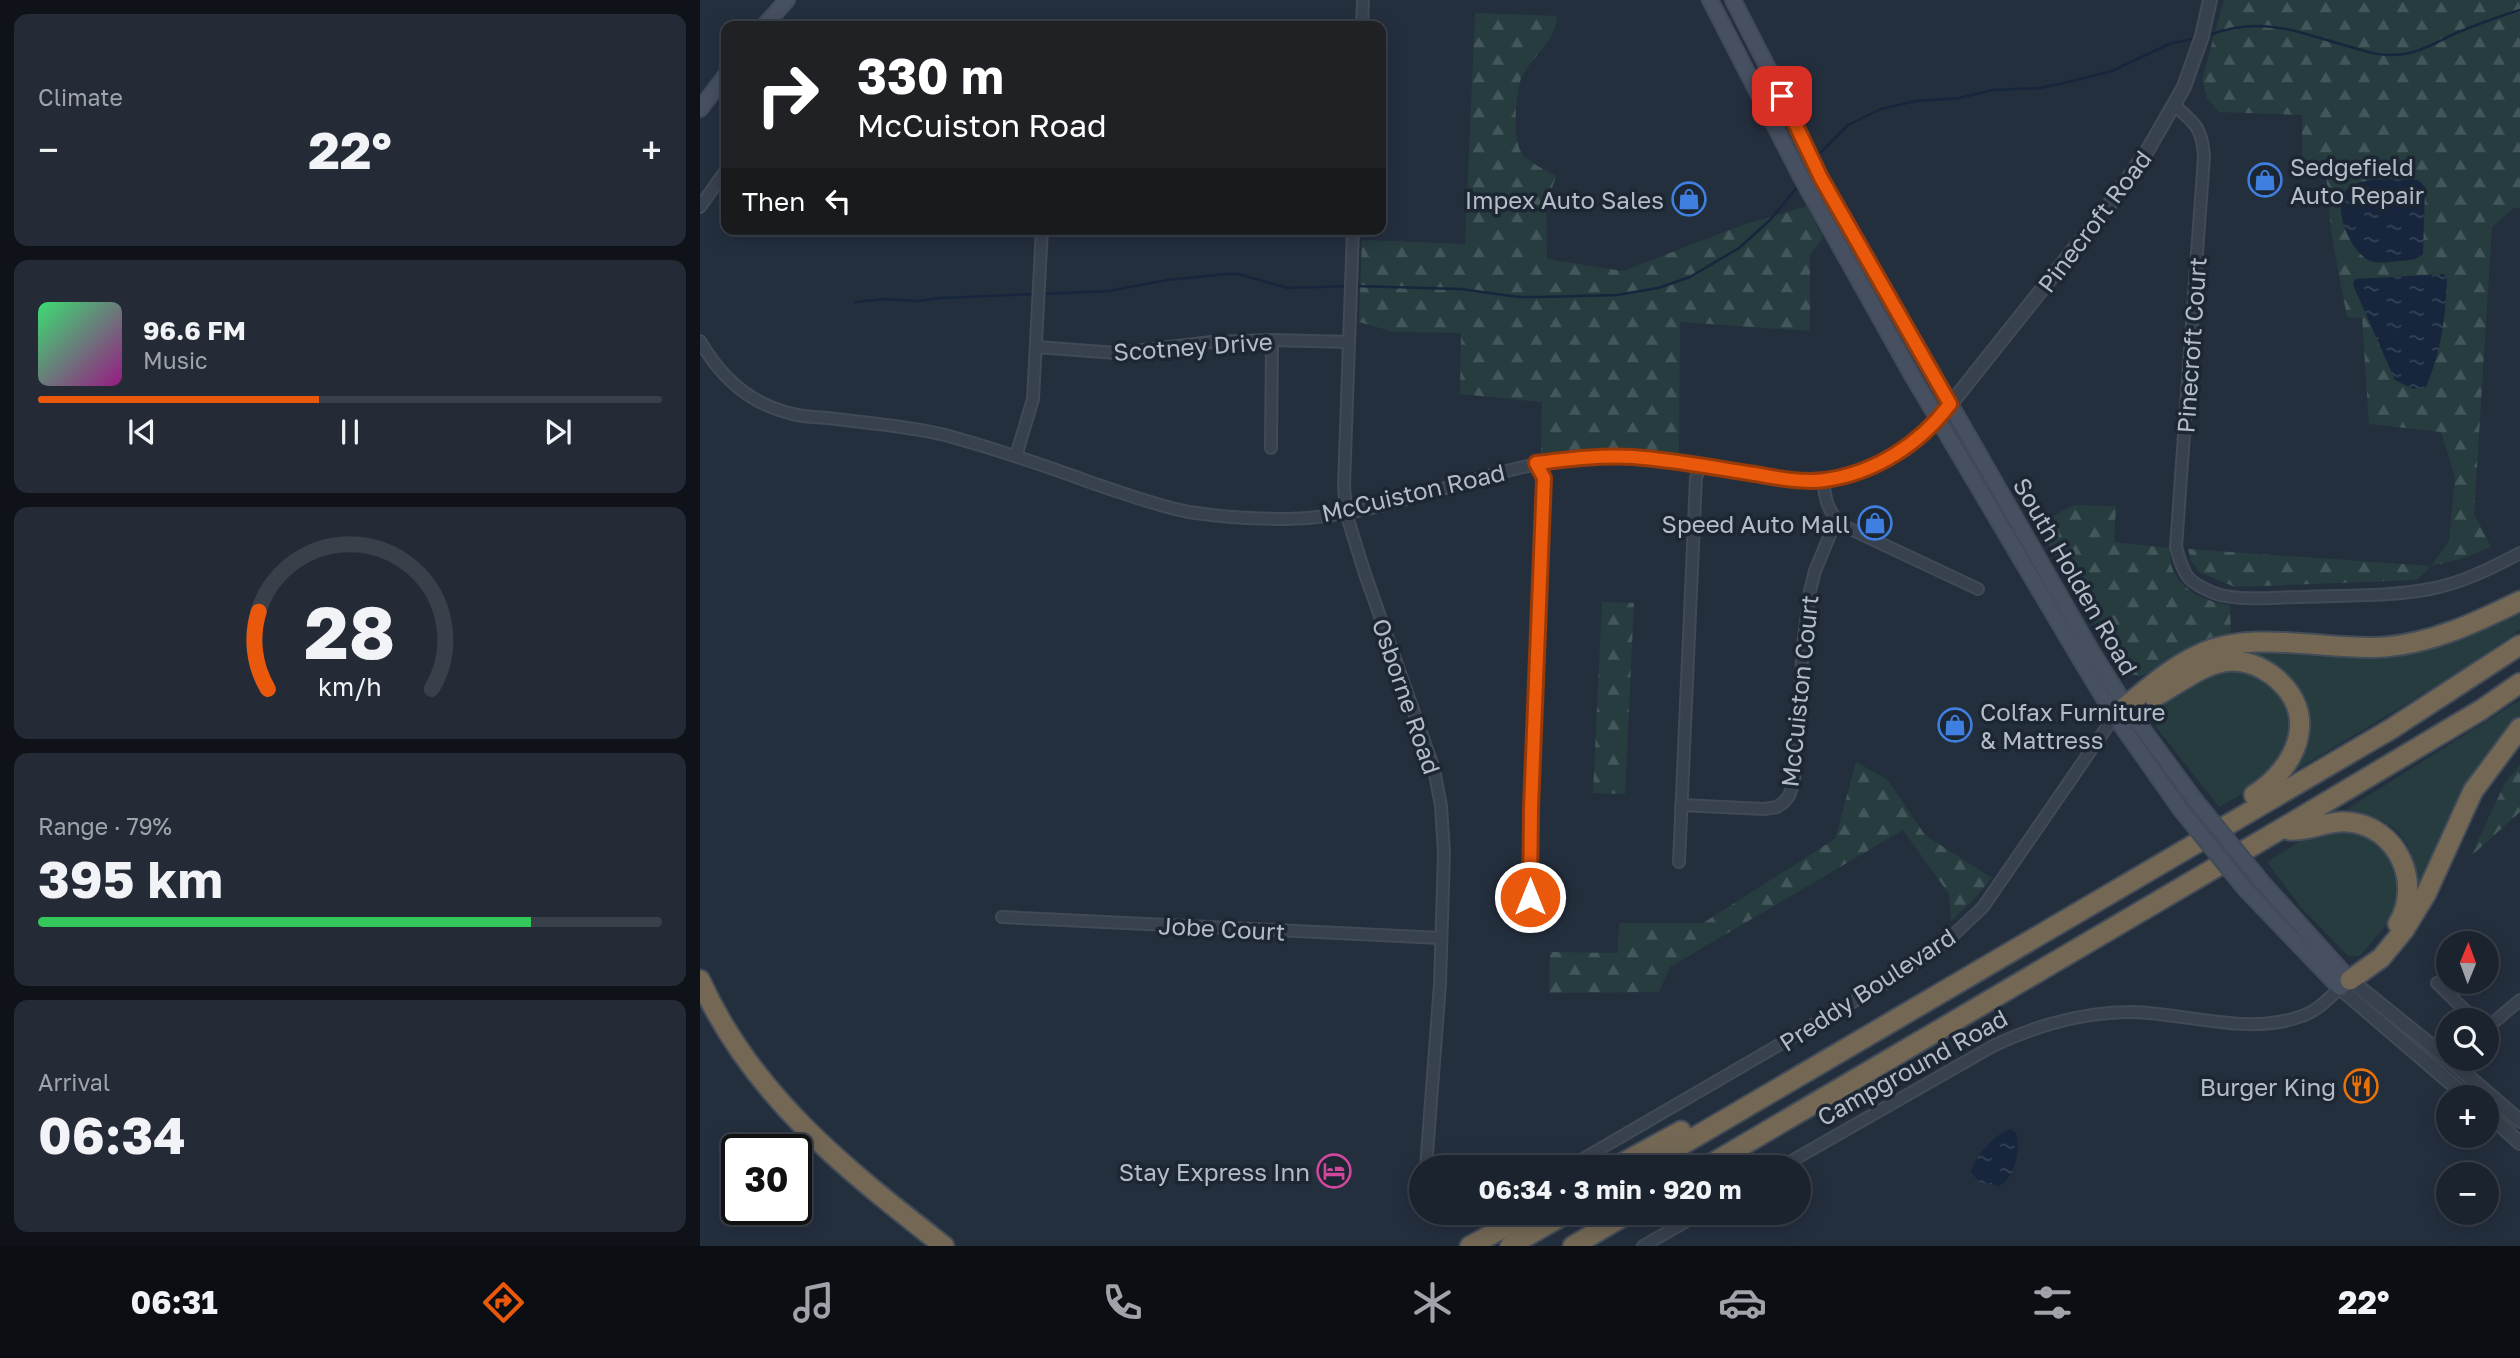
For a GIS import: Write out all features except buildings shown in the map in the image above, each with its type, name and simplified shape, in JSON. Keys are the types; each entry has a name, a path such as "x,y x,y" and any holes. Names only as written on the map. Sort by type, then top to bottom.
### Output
{"highway":[{"path":"2120,710 2199,654 2218,648 2262,642 2349,648 2414,643 2455,631 2520,601"},
{"path":"1665,1155 2391,729 2520,645"},
{"path":"2120,710 2155,697 2204,668 2232,661 2263,669 2288,690 2300,725 2294,754 2285,770 2268,786 2217,819 2202,838"},
{"path":"1726,1155 2281,829 2520,684"},
{"path":"2345,984 2381,958 2404,930 2426,894 2473,791 2520,728"},
{"path":"2281,829 2300,831 2325,822 2339,821 2362,824 2378,831 2393,845 2404,864 2409,891 2403,916 2345,984"},
{"path":"700,980 725,1028 775,1097 821,1146 944,1246"},
{"path":"1637,1155 1687,1128 1760,1100"},
{"path":"1470,1246 1509,1225"},
{"path":"1510,1246 1546,1225"},
{"path":"1573,1246 1609,1225"},
{"path":"922,1229 955,1246"}],"main road":[{"path":"768,21 787,0"},
{"name":"South Holden Road","path":"1710,0 1803,180 1938,420 2181,810 2246,890 2345,984"},
{"name":"South Holden Road","path":"1733,0 1821,178 2025,531 2092,652 2120,710 2345,984"},
{"path":"700,109 721,82"}],"street":[{"path":"1362,21 1363,0"},
{"name":"Pinecroft Road","path":"1938,420 2109,205 2146,153 2175,106 2202,36 2210,0"},
{"name":"Pinecroft Court","path":"2175,106 2196,124 2203,137 2204,156 2176,547 2188,578 2201,587 2220,594 2247,598 2378,594 2430,589 2492,568 2520,553"},
{"path":"700,207 721,177"},
{"path":"1016,456 1033,399 1042,235"},
{"name":"Osborne Road","path":"1353,235 1346,513 1434,769 1441,806 1444,852 1441,939 1427,1155"},
{"path":"1271,448 1272,340"},
{"name":"McCuiston Road","path":"700,341 712,361 742,393 788,413 941,434 1016,456 1152,503 1188,512 1223,516 1289,519 1346,513 1536,463 1611,456 1780,478 1824,480 1855,473 1880,462 1924,435 1938,420"},
{"name":"Scotney Drive","path":"1036,347 1117,353 1212,342 1349,342"},
{"path":"1530,897 1544,478 1536,463"},
{"path":"1679,862 1696,478 1700,466"},
{"path":"1824,480 1829,509 1836,520 1978,589"},
{"name":"McCuiston Court","path":"1681,805 1764,809 1777,807 1789,796 1795,774 1803,646 1810,591 1836,520"},
{"name":"Preddy Boulevard","path":"1590,1155 1887,982 1958,932 1983,908 2120,710"},
{"name":"Jobe Court","path":"1002,917 1441,939"},
{"name":"South Holden Road","path":"2345,984 2436,1048"},
{"name":"South Holden Road","path":"2345,984 2452,1085"},
{"name":"Campground Road","path":"1801,1155 2025,1030 2061,1019 2132,1012 2267,1024 2301,1017 2319,1007 2345,984"},
{"path":"2448,994 2463,1008"},
{"path":"2499,1018 2520,1000"},
{"path":"2442,1077 2447,1071"},
{"name":"South Holden Road","path":"2466,1071 2520,1121"},
{"path":"2499,1124 2520,1143"},
{"path":"1643,1246 1680,1225"}],"green space":[{"path":"2224,0 2520,0 2520,208 2514,208 2492,227 2474,514 2491,547 2465,558 2431,566 2449,541 2455,477 2441,432 2369,424 2362,318 2347,317 2331,232 2325,162 2302,159 2302,115 2219,112 2207,98 2202,80"},
{"path":"1475,13 1557,16 1548,41 1522,76 1516,117 1517,140 1523,155 1556,176 1546,206 1547,259 1623,271 1740,226 1807,206 1823,238 1810,254 1810,331 1680,322 1679,454 1610,450 1541,454 1542,402 1460,394 1461,333 1394,332 1359,322 1362,240 1465,244"},
{"path":"2073,505 2116,506 2114,542 2170,548 2171,565 2180,582 2203,598 2230,605 2231,637 2141,676 2130,674 2120,667 2037,525"},
{"path":"2188,549 2431,566 2417,580 2235,587 2199,572"},
{"path":"1602,602 1634,603 1625,794 1593,793"},
{"path":"2520,609 2520,630 2456,674 2293,772 2306,737 2256,659 2256,651 2346,654"},
{"path":"2232,668 2258,672 2286,696 2295,731 2273,777 2219,807 2156,727 2155,715 2161,704 2179,690 2213,673"},
{"path":"2520,700 2520,720 2416,896 2414,863 2401,835 2383,821 2347,809"},
{"path":"1856,762 1888,780 1925,835 1992,878 1951,921 1949,894 1903,830 1670,967 1659,992 1549,993 1550,952 1618,953 1619,923 1703,923 1835,839"},
{"path":"2520,764 2520,812 2470,857 2505,783"},
{"path":"2337,827 2381,840 2403,875 2396,914 2360,956 2348,956 2300,906 2267,862 2318,830"}],"water":[{"path":"2392,179 2418,180 2425,187 2423,254 2411,260 2373,262 2362,256 2349,238 2341,215 2341,204 2344,194 2354,184"},
{"path":"2444,274 2447,279 2445,308 2436,359 2426,387 2413,389 2395,380 2353,285 2355,279"},
{"path":"2011,1129 2016,1133 2018,1147 2009,1177 1999,1186 1979,1182 1971,1172 1976,1159 1993,1140"}],"waterway":[{"path":"2206,36 2226,30 2261,26 2294,31 2382,55 2394,55 2418,51 2470,27 2520,10"},
{"path":"1817,156 1848,125 1881,109 1916,101 1959,98 1993,90 2039,88 2064,83 2112,71 2169,44 2196,38"},
{"path":"1355,286 1460,289 1519,297 1617,295 1658,288 1690,277 1739,248 1770,220 1799,185"},
{"path":"1043,294 1109,291 1167,280 1226,274 1238,274 1288,288 1348,286"},
{"path":"855,302 1036,294"}],"place":[{"name":"Sedgefield Auto Repair","path":"2265,180"},
{"name":"Impex Auto Sales","path":"1689,199"},
{"name":"Speed Auto Mall","path":"1875,523"},
{"name":"Colfax Furniture & Mattress","path":"1955,725"},
{"name":"Burger King","path":"2361,1086"},
{"name":"Stay Express Inn","path":"1334,1171"}],"route":[{"path":"1530,897 1544,478 1536,463 1588,457 1633,457 1780,478 1824,480 1855,473 1895,454 1924,435 1950,404 1821,178 1782,96"}]}
